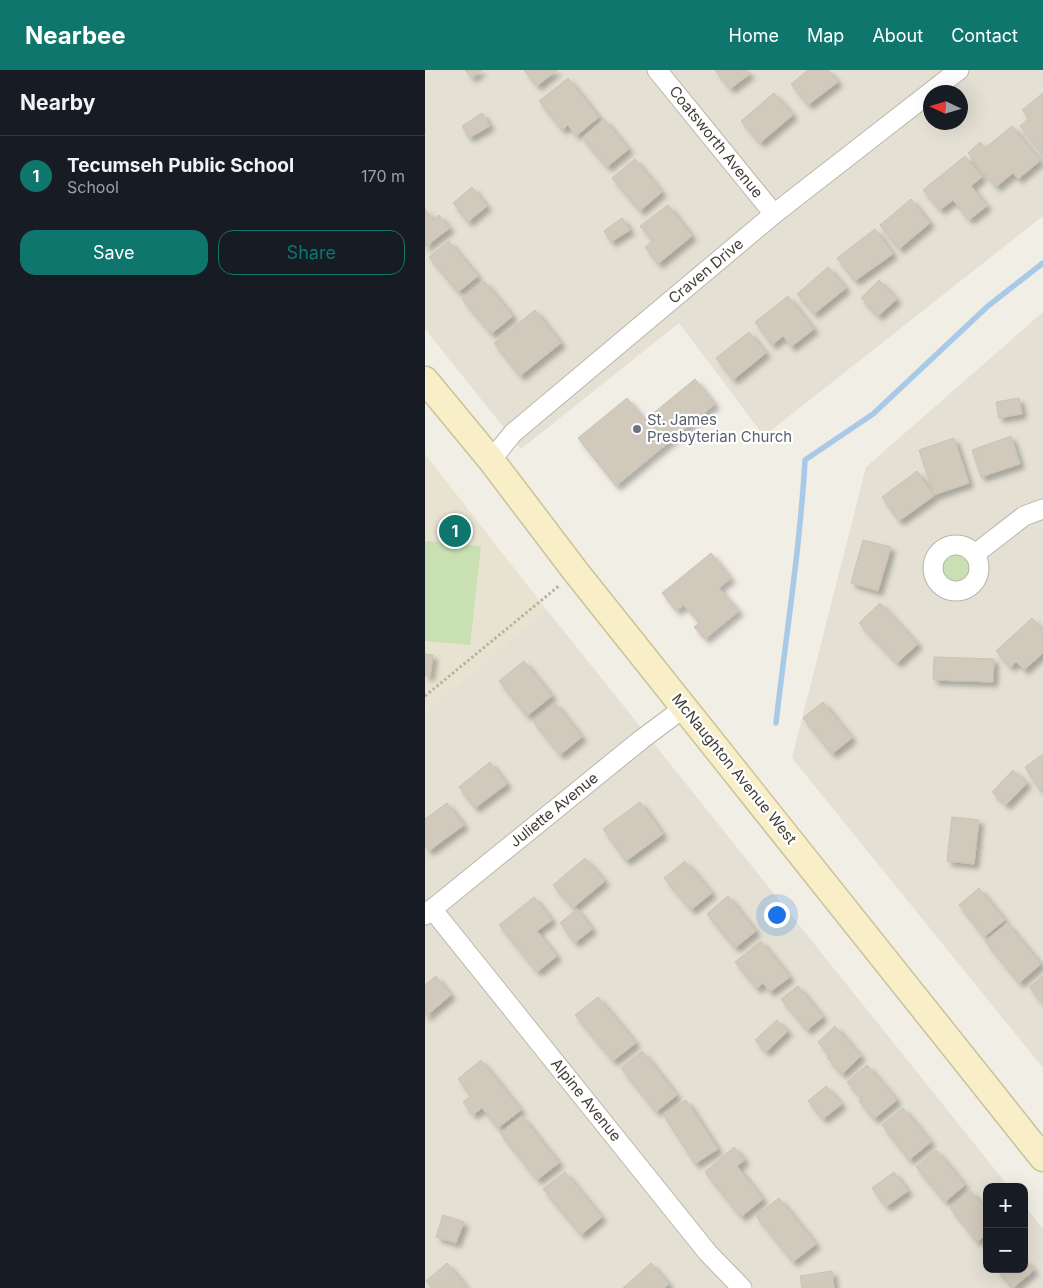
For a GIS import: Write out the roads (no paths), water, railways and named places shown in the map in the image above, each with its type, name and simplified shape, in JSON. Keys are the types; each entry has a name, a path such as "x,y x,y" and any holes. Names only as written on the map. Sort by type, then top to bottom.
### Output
{"main road":[{"name":"McNaughton Avenue West","path":"425,380 491,460 576,572 1043,1158"}],"street":[{"name":"Coatsworth Avenue","path":"657,70 774,214"},
{"name":"Craven Drive","path":"491,460 513,433 774,214 959,70"},
{"path":"975,554 1024,516 1043,509"},
{"name":"Juliette Avenue","path":"429,912 642,739 685,707"},
{"name":"Alpine Avenue","path":"429,912 708,1253 742,1288"}],"waterway":[{"path":"776,723 796,559 805,460 873,414 988,306 1043,263"}],"place":[{"name":"St. James Presbyterian Church","path":"637,429"},
{"name":"Tecumseh Public School","path":"455,531"}]}
